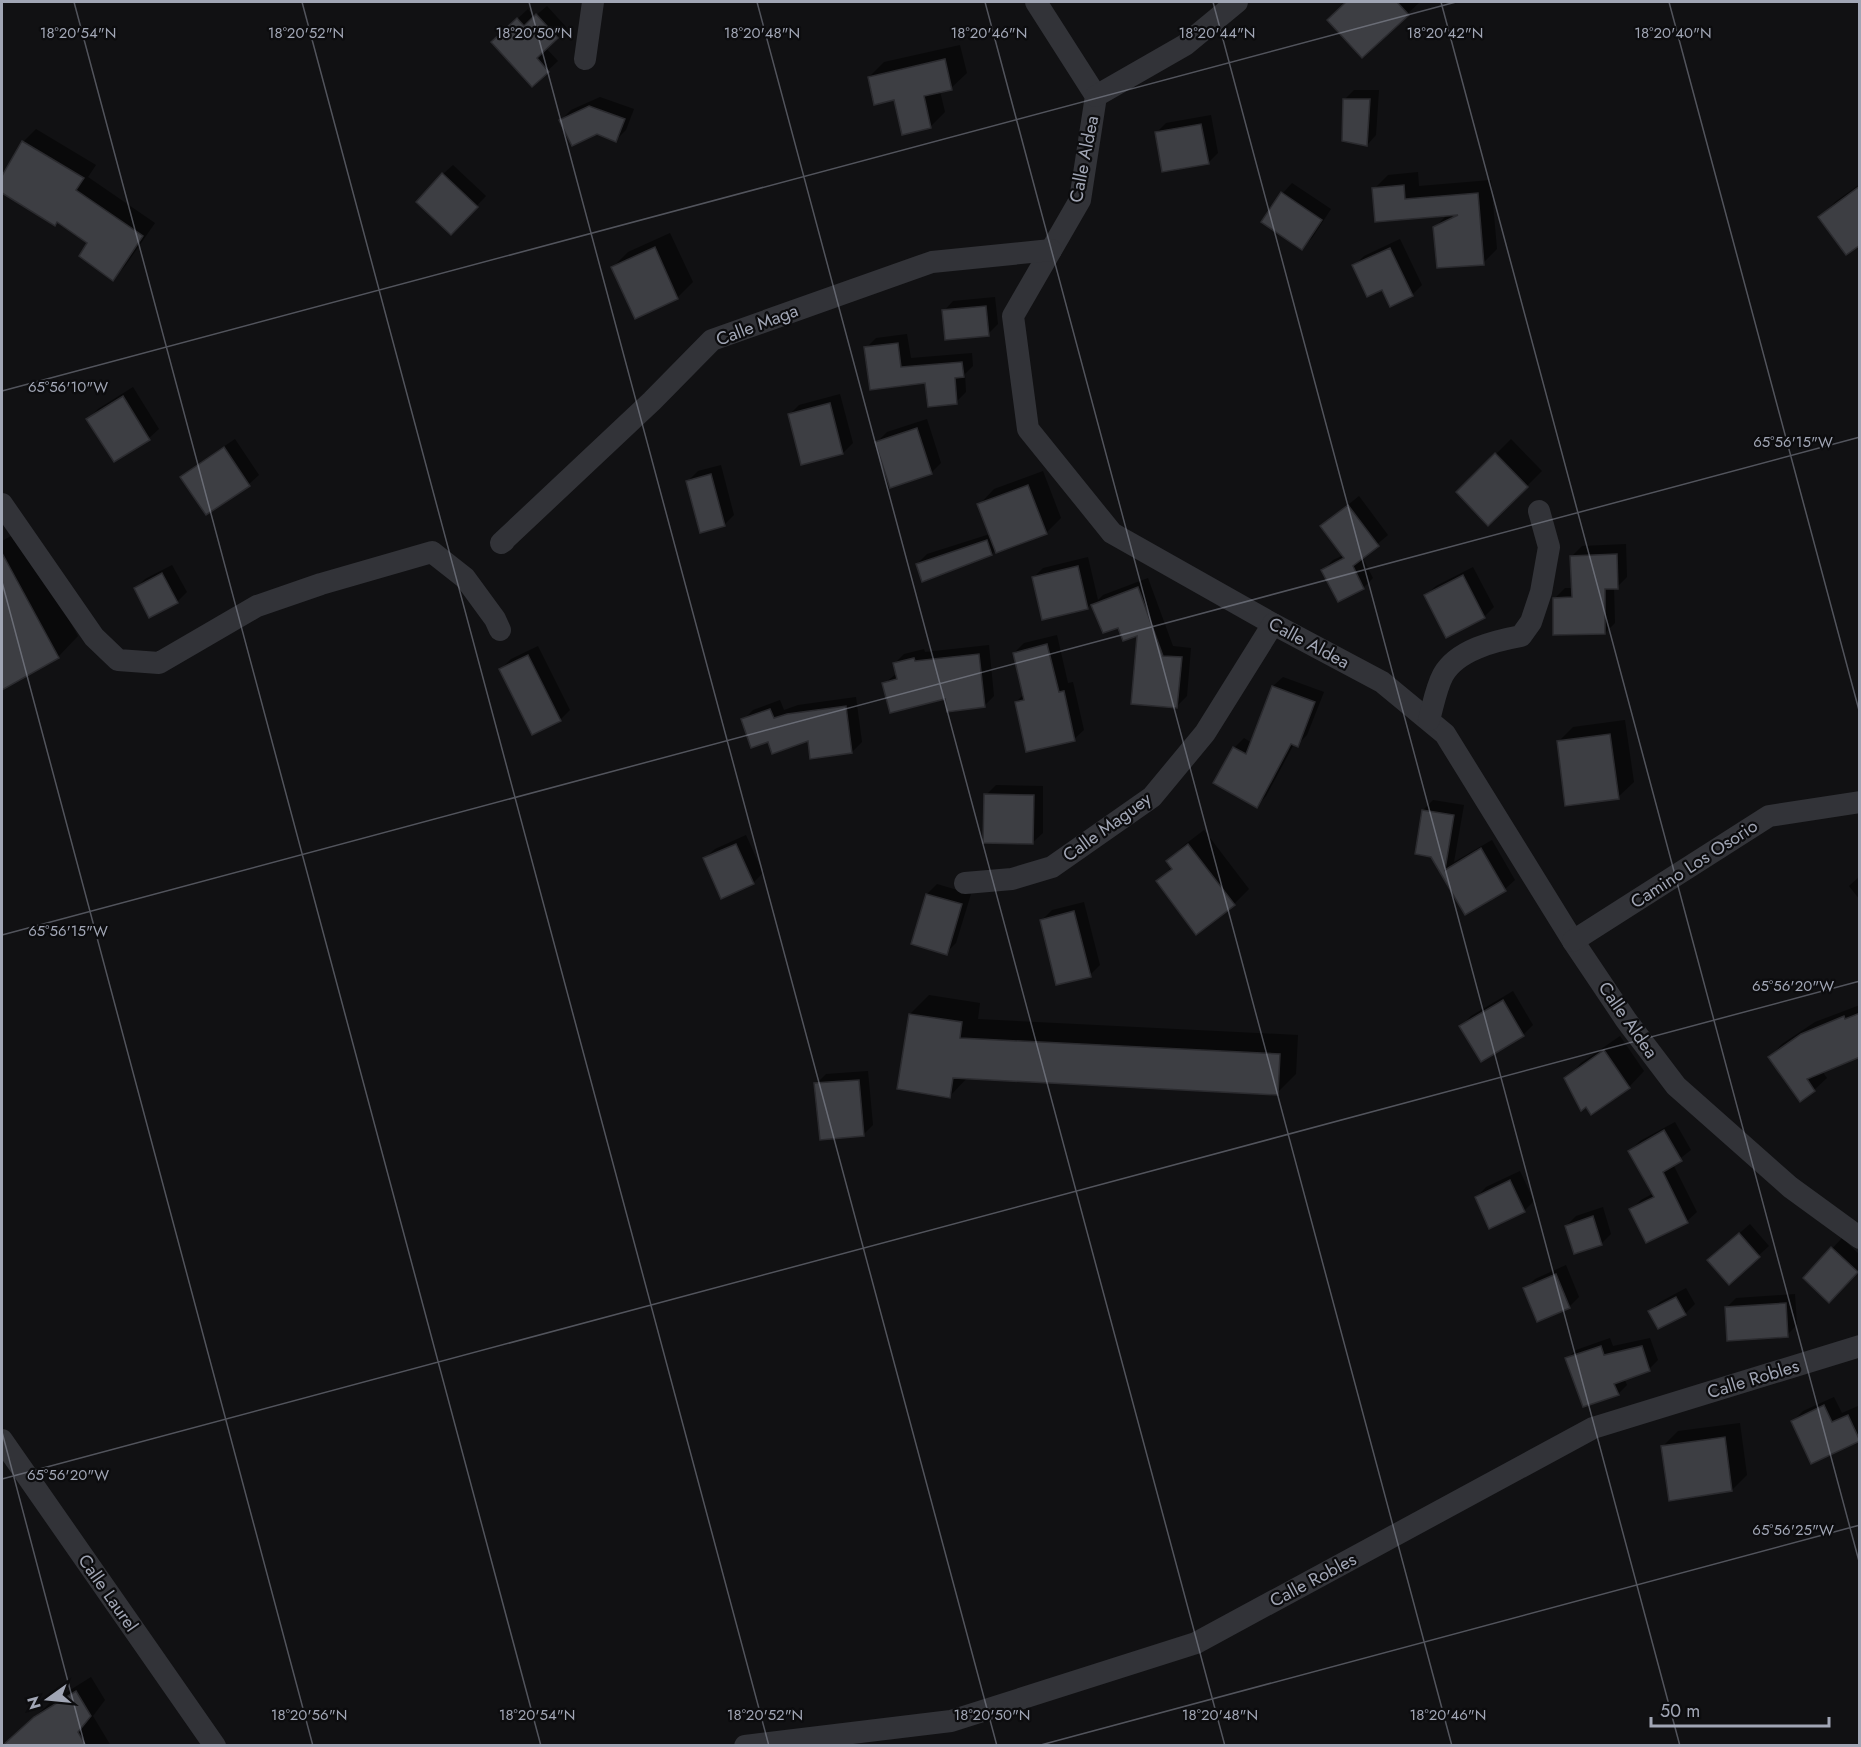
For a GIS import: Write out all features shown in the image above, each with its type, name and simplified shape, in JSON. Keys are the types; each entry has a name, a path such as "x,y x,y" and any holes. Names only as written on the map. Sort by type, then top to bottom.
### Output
{"street":[{"path":"585,59 592,2"},
{"name":"Calle Aldea","path":"1036,2 1096,96 1080,201 1013,316 1028,429 1112,533 1273,624 1382,682 1445,734 1573,941 1626,1020 1676,1086 1790,1187 1860,1239"},
{"path":"1096,96 1185,45 1237,2"},
{"name":"Calle Maga","path":"504,541 501,543 652,401 712,340 932,262 1051,250"},
{"path":"2,504 94,637 118,660 159,663 257,606 321,584 432,552 465,578 495,619 500,630"},
{"path":"1429,720 1443,675 1460,657 1498,640 1521,636 1531,622 1541,592 1549,547 1539,511"},
{"name":"Calle Maguey","path":"966,883 1012,879 1052,867 1152,796 1205,733 1273,624"},
{"name":"Camino Los Osorio","path":"1573,941 1769,816 1860,802"},
{"name":"Calle Robles","path":"745,1746 951,1722 1196,1643 1593,1428 1860,1346"},
{"name":"Calle Laurel","path":"2,1440 215,1746"}],"building":[{"path":"1346,2 1397,2 1409,15 1362,58 1327,20"},
{"path":"536,14 558,38 537,58 549,72 532,87 491,42 517,18 524,26"},
{"path":"945,59 952,90 924,96 931,128 902,135 894,100 874,105 868,77"},
{"path":"1343,99 1370,99 1367,146 1342,141"},
{"path":"589,106 625,119 616,142 597,134 572,146 559,120"},
{"path":"1201,124 1209,164 1162,172 1155,132"},
{"path":"22,141 84,178 76,190 143,236 113,281 79,256 87,243 57,222 55,226 2,193 2,176"},
{"path":"442,173 478,207 451,235 416,202"},
{"path":"1404,185 1405,199 1478,193 1484,265 1437,268 1433,227 1458,215 1375,222 1372,188"},
{"path":"1860,186 1860,245 1846,255 1818,217"},
{"path":"1281,192 1322,220 1302,250 1261,222"},
{"path":"655,247 678,299 635,319 611,267"},
{"path":"1390,248 1413,296 1390,307 1382,290 1367,297 1352,265"},
{"path":"986,306 989,336 945,340 942,310"},
{"path":"898,343 901,367 962,362 964,377 955,378 957,404 928,407 925,383 870,390 864,347"},
{"path":"123,396 150,440 114,462 86,419"},
{"path":"830,403 843,454 801,465 788,414"},
{"path":"917,428 932,474 890,488 875,442"},
{"path":"224,447 250,486 206,515 180,477"},
{"path":"1495,453 1528,487 1488,526 1456,492"},
{"path":"711,474 725,526 700,533 686,481"},
{"path":"1028,485 1047,534 996,553 977,504"},
{"path":"1348,505 1379,546 1353,566 1364,589 1338,602 1321,570 1344,558 1320,526"},
{"path":"987,540 992,555 922,582 916,564"},
{"path":"2,553 59,658 2,690"},
{"path":"1617,554 1618,589 1605,589 1605,634 1553,635 1553,598 1572,597 1570,556"},
{"path":"1078,566 1088,609 1042,620 1032,577"},
{"path":"162,573 178,603 149,618 134,588"},
{"path":"1463,575 1485,618 1446,638 1424,595"},
{"path":"1138,587 1163,656 1182,657 1177,708 1131,704 1137,636 1123,641 1118,628 1103,633 1091,605"},
{"path":"1047,644 1059,692 1064,691 1075,741 1026,752 1015,702 1024,700 1013,653"},
{"path":"979,654 985,707 947,712 945,699 890,713 882,683 897,679 893,663 914,658 915,661"},
{"path":"528,655 561,721 532,735 499,669"},
{"path":"1272,686 1315,702 1298,747 1291,744 1257,808 1213,783 1233,747 1246,754"},
{"path":"846,706 852,753 810,759 808,741 772,754 768,742 751,748 741,719 770,709 774,718 787,714"},
{"path":"1610,734 1619,799 1565,806 1557,741"},
{"path":"984,794 1034,795 1033,844 983,843"},
{"path":"1422,810 1454,815 1445,870 1481,848 1506,891 1465,915 1431,857 1415,854"},
{"path":"736,844 754,884 721,899 703,858"},
{"path":"1188,844 1235,905 1196,935 1156,881 1172,869 1166,861"},
{"path":"926,894 962,904 947,955 911,944"},
{"path":"1074,911 1091,977 1056,985 1040,920"},
{"path":"1503,1000 1524,1036 1481,1062 1459,1026"},
{"path":"1860,1013 1860,1057 1807,1079 1815,1091 1800,1102 1768,1057 1801,1034 1844,1016 1845,1019"},
{"path":"909,1014 962,1022 960,1038 1280,1054 1278,1095 953,1078 950,1098 897,1089"},
{"path":"1604,1050 1630,1088 1591,1115 1586,1107 1581,1111 1564,1078"},
{"path":"859,1080 864,1136 820,1140 814,1083"},
{"path":"1664,1130 1682,1161 1663,1172 1688,1223 1646,1243 1629,1209 1654,1197 1628,1151"},
{"path":"1510,1180 1525,1212 1489,1229 1475,1197"},
{"path":"1593,1216 1602,1245 1574,1254 1565,1226"},
{"path":"1739,1233 1760,1257 1729,1285 1707,1260"},
{"path":"1831,1247 1858,1272 1829,1303 1803,1278"},
{"path":"1556,1274 1570,1308 1537,1322 1523,1288"},
{"path":"1676,1297 1686,1315 1658,1329 1648,1311"},
{"path":"1786,1303 1788,1337 1727,1341 1725,1307"},
{"path":"1601,1346 1604,1355 1642,1346 1650,1371 1614,1384 1619,1395 1583,1407 1565,1358"},
{"path":"1824,1405 1832,1422 1848,1415 1860,1441 1811,1464 1791,1421"},
{"path":"1725,1437 1732,1491 1669,1501 1661,1446"},
{"path":"76,1691 91,1716 78,1732 86,1746 2,1746 34,1717"}]}
